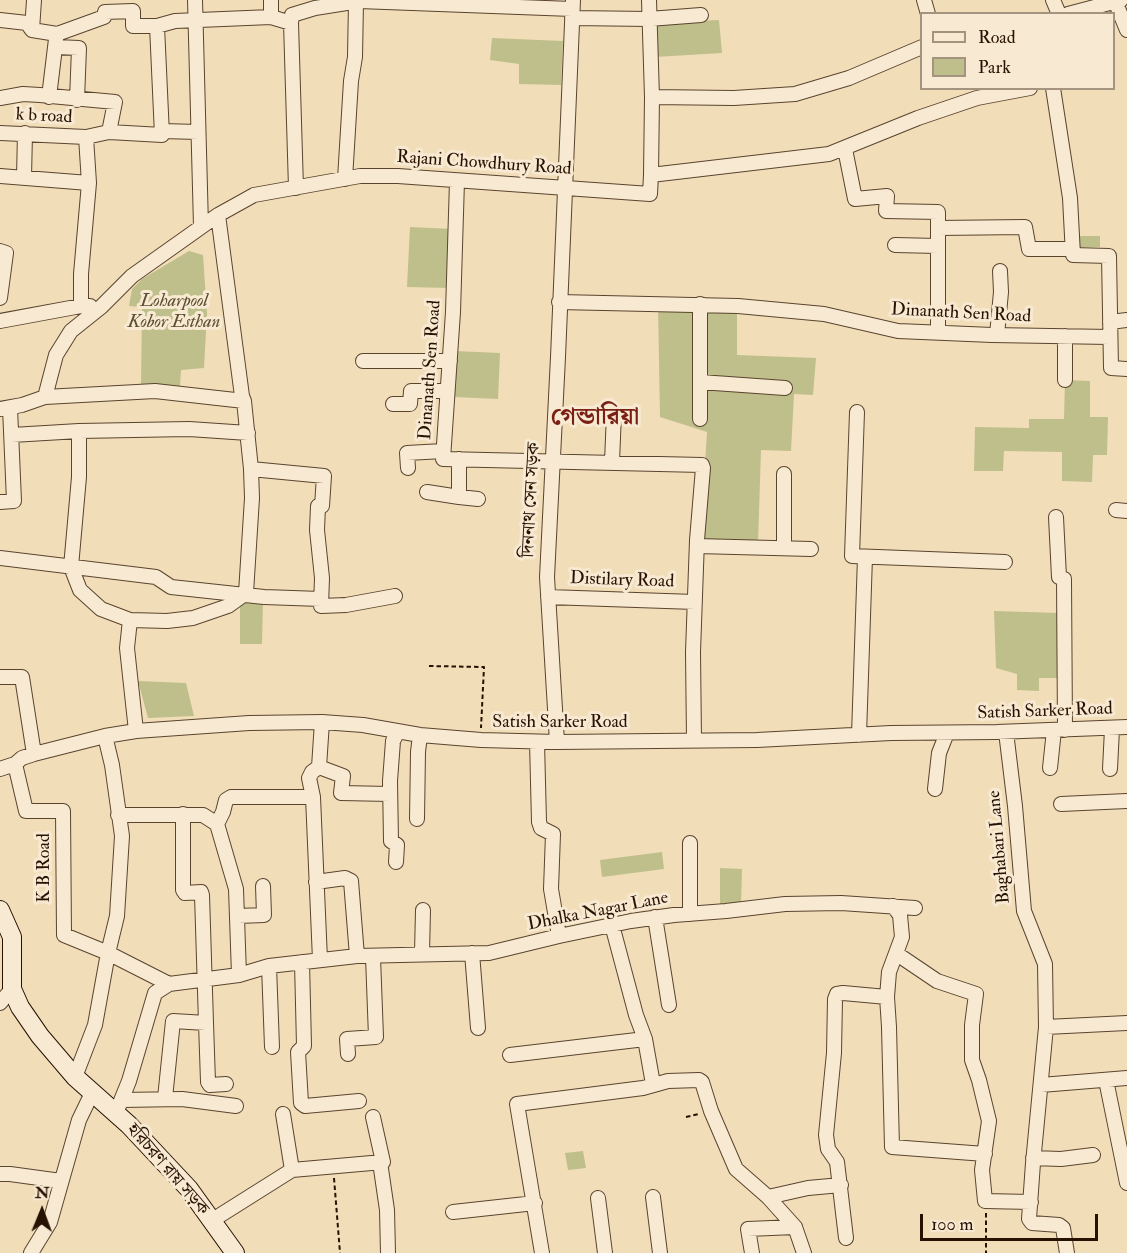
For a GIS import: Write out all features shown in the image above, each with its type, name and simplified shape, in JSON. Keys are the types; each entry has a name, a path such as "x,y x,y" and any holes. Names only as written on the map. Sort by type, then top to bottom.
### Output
{"main road":[{"path":"0,910 12,937 12,989"},
{"name":"হরিচরণ রায় সড়ক","path":"12,989 20,1007 40,1036 75,1077 119,1106 189,1189 235,1253"}],"street":[{"path":"32,30 34,0"},
{"path":"195,0 201,226"},
{"path":"271,0 271,17"},
{"path":"649,0 652,97 651,175 829,154 918,118 977,98 1019,90"},
{"path":"1071,12 1115,0 1127,30"},
{"path":"296,188 292,15 315,8 358,1 572,9 649,19 701,15"},
{"path":"345,179 358,1"},
{"path":"56,40 104,17 105,6 132,11 133,26 158,26 175,21 271,17 291,23"},
{"path":"566,187 572,9"},
{"path":"0,20 27,23 32,30 79,48 76,100"},
{"path":"158,26 162,131"},
{"path":"49,97 56,40"},
{"path":"652,97 734,98 795,94 849,78 920,47"},
{"path":"1053,90 1070,198 1073,255 1109,256 1111,368 1127,369"},
{"path":"0,98 23,94 115,102 109,132"},
{"name":"k b road","path":"0,133 86,137 109,132 162,135 162,131 198,132"},
{"path":"24,177 25,133"},
{"path":"81,306 81,274 88,183 86,137"},
{"path":"845,149 855,199 886,196 886,211 938,212 938,333"},
{"name":"Rajani Chowdhury Road","path":"45,397 56,355 70,331 101,307 132,276 201,226 254,195 360,176 398,176 650,194 651,175"},
{"path":"0,176 88,183"},
{"name":"Dinanath Sen Road","path":"457,181 456,259 443,459 702,465 704,468 697,546 693,652 694,740"},
{"name":"দিননাথ সেন সড়ক","path":"557,742 547,577 566,187"},
{"path":"218,215 244,401 251,469 252,498 246,593"},
{"path":"938,228 1025,227 1029,249 1073,249"},
{"path":"895,245 938,246"},
{"path":"0,251 6,253 0,298"},
{"path":"997,335 1001,292 1000,272"},
{"name":"Dinanath Sen Road","path":"559,302 700,304 814,313 898,331 1110,337"},
{"path":"700,304 700,419"},
{"path":"0,321 81,306 101,307"},
{"path":"1110,322 1127,320"},
{"path":"1065,336 1065,380"},
{"path":"363,361 450,361"},
{"path":"700,382 785,388"},
{"path":"0,502 14,501 12,435 5,409 45,397 154,391 244,401"},
{"path":"393,404 410,404 411,391 447,391"},
{"path":"857,412 852,556 1005,562"},
{"path":"612,462 614,413"},
{"path":"12,435 189,429 248,433"},
{"path":"79,431 79,477 71,567 80,590 100,609 129,620 167,621 193,618 228,606 246,593"},
{"path":"408,468 407,453 443,451"},
{"path":"459,459 459,497"},
{"path":"251,469 324,476 322,506 318,506 317,530 322,578 321,606 340,606 395,596"},
{"path":"784,474 784,548"},
{"path":"427,492 477,499"},
{"path":"1050,768 1059,730 1065,579 1059,577 1056,516"},
{"path":"697,546 811,549"},
{"path":"859,735 865,557"},
{"path":"0,558 156,577 171,587 246,593 264,597 321,599"},
{"name":"Distilary Road","path":"548,597 695,602"},
{"path":"129,620 127,648 136,732"},
{"path":"0,676 22,677 34,754"},
{"path":"320,960 313,797 310,775 319,767 322,722"},
{"name":"Satish Sarker Road","path":"0,769 34,754 105,736 249,723 322,722 363,725 420,735 537,742 757,740 1127,727"},
{"path":"1110,769 1112,729"},
{"path":"396,862 397,845 391,841 390,794 393,741 398,730"},
{"name":"Baghabari Lane","path":"1006,732 1015,806 1023,911 1045,964 1046,1028"},
{"path":"936,789 939,753 947,733"},
{"path":"417,819 420,735"},
{"path":"75,1077 95,1025 117,916 121,872 122,836 112,765 105,736"},
{"path":"537,742 539,822 541,828 553,834 551,889 560,936"},
{"name":"K B Road","path":"15,764 26,811 63,811 63,933 108,953"},
{"path":"319,767 343,776 342,793 390,794"},
{"path":"217,824 227,798 313,797"},
{"path":"1061,804 1127,801"},
{"path":"183,814 183,891 202,893 208,1082 210,1085 226,1084"},
{"path":"118,815 203,815 217,824 236,889 239,975"},
{"path":"690,843 690,914"},
{"path":"316,882 350,879 357,956"},
{"path":"238,916 264,915 263,886"},
{"name":"Dhalka Nagar Lane","path":"169,984 239,975 269,966 357,956 489,953 655,917 786,904 841,903 915,908"},
{"path":"893,906 900,915 902,936 889,972 887,996 890,1027 892,1147 985,1154"},
{"path":"422,953 423,910"},
{"path":"655,917 669,1005"},
{"path":"612,925 636,1015 645,1039 653,1084"},
{"path":"108,953 169,984"},
{"path":"472,953 478,1028"},
{"path":"897,954 937,981 976,994 972,1025 972,1060 989,1121 982,1170 985,1201 1031,1202"},
{"path":"348,1053 347,1039 376,1037 378,956"},
{"path":"302,962 304,1046 298,1052 301,1103 305,1106 359,1101"},
{"path":"269,966 272,1047"},
{"path":"169,984 155,993 119,1106 165,1098 236,1106"},
{"path":"0,1003 12,989"},
{"path":"846,1238 837,1162 828,1149 826,1135 834,1053 835,999 837,994 843,993 887,996"},
{"path":"165,1098 171,1023 177,1020 206,1023"},
{"path":"1066,1253 1063,1228 1059,1225 1030,1222 1033,1158 1046,1028 1127,1023"},
{"path":"510,1055 645,1039"},
{"path":"1041,1085 1127,1078"},
{"path":"542,1253 517,1104 643,1088 678,1080 700,1080 736,1169 768,1197 795,1227 804,1253"},
{"path":"1106,1080 1127,1180"},
{"path":"32,1253 50,1222 78,1120 93,1091"},
{"path":"283,1114 292,1170"},
{"path":"211,1221 292,1170 383,1162 373,1117"},
{"path":"1033,1158 1060,1159 1093,1155"},
{"path":"380,1162 387,1210 388,1253"},
{"path":"0,1174 62,1181"},
{"path":"768,1197 808,1188 841,1185"},
{"path":"653,1197 660,1253"},
{"path":"598,1198 605,1253"},
{"path":"453,1212 534,1203"},
{"path":"752,1253 748,1229 795,1227"}],"path":[{"path":"429,666 484,668 480,709 481,740"},
{"path":"333,1167 338,1211 339,1253"},
{"path":"985,1201 986,1253"}],"green space":[{"path":"719,20 722,53 655,57 653,23"},
{"path":"492,38 563,41 561,85 519,84 519,64 490,60"},
{"path":"410,227 453,229 450,288 407,287"},
{"path":"1074,236 1100,236 1100,247 1074,247"},
{"name":"Loharpool Kobor Esthan","path":"189,251 203,255 207,314 204,368 181,370 180,387 141,385 142,307 129,306 132,289 142,279"},
{"path":"658,306 737,309 737,355 816,358 813,395 794,394 791,451 761,450 758,544 700,542 707,432 660,417"},
{"path":"455,351 500,353 498,399 454,397"},
{"path":"1065,380 1090,381 1090,417 1108,417 1107,455 1093,455 1092,482 1062,481 1062,452 1004,451 1003,471 974,471 975,427 1029,428 1029,419 1064,419"},
{"path":"240,601 263,601 262,644 240,644"},
{"path":"994,611 1059,613 1058,678 1039,678 1039,691 1017,690 1017,674 996,668"},
{"path":"138,681 186,683 194,716 148,718"},
{"path":"662,852 664,869 602,877 600,860"},
{"path":"720,868 742,869 741,906 720,905"},
{"path":"583,1151 586,1168 568,1170 565,1153"}],"district":[{"name":"গেন্ডারিয়া","path":"595,419"}]}
